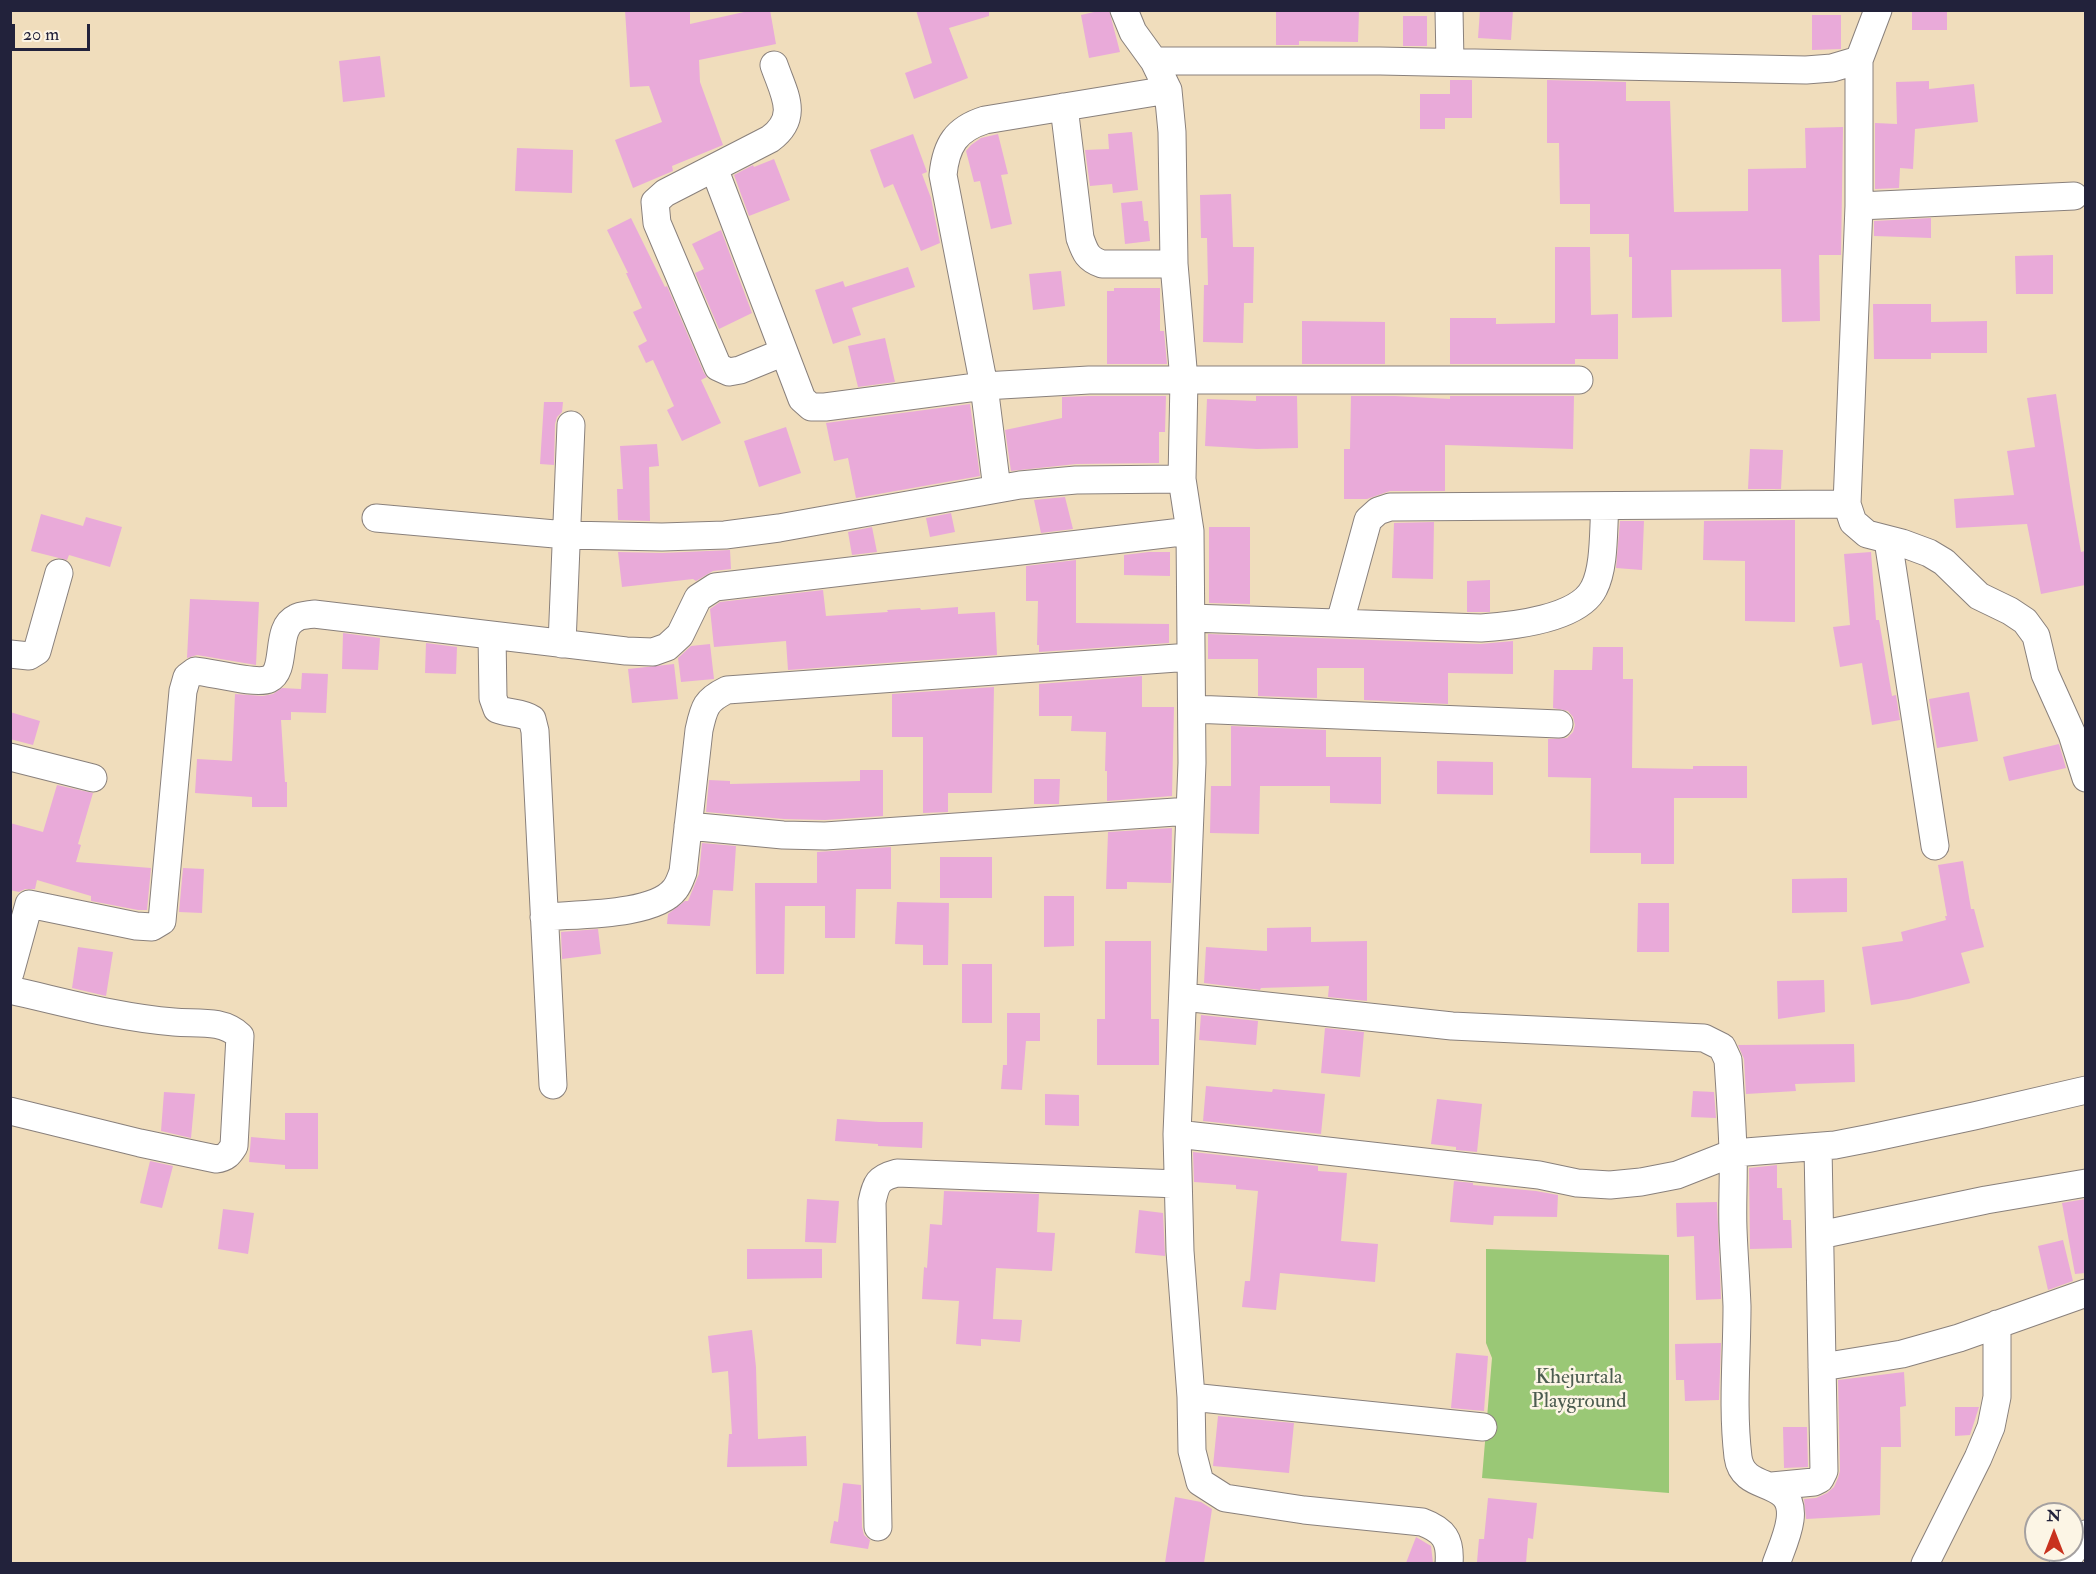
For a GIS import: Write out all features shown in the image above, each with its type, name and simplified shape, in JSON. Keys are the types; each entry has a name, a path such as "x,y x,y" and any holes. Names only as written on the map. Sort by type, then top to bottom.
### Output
{"street":[{"path":"1124,10 1133,32 1154,61 1168,90 1172,132 1174,264 1184,380 1182,480 1190,531 1191,709 1190,811 1177,1134 1180,1251 1191,1397 1192,1451 1200,1482 1225,1498 1304,1510 1422,1522 1436,1527 1447,1539 1450,1551 1449,1563"},
{"path":"1449,10 1450,62"},
{"path":"1878,10 1859,60 1858,206 1847,504 1852,522 1867,534 1929,553 1944,562 1979,596 2025,621 2036,636 2045,674 2072,734 2085,778"},
{"path":"1154,61 1450,62 1806,70 1832,68 1859,60"},
{"path":"774,65 788,108 786,122 781,132 665,193 656,202 657,223 718,367 729,372 740,370 784,352"},
{"path":"997,489 984,386 943,175 945,159 951,143 968,125 985,120 1168,90"},
{"path":"1064,107 1080,238 1084,250 1092,261 1102,264 1174,264"},
{"path":"714,168 802,399 811,407 835,406 984,386 1089,380 1579,380"},
{"path":"1858,206 2074,196"},
{"path":"562,644 571,425"},
{"path":"376,518 566,535 662,537 726,535 779,528 997,489 1076,480 1182,480"},
{"path":"1340,622 1368,520 1378,511 1390,507 1847,504"},
{"path":"1191,618 1481,628 1500,627 1545,618 1574,609 1594,589 1600,567 1605,506"},
{"path":"10,973 20,900 136,926 152,927 162,921 183,691 188,677 195,671 253,680 269,679 277,672 286,626 296,618 314,614 562,644 653,652 667,647 680,635 698,598 715,587 1190,531"},
{"path":"1888,540 1935,846"},
{"path":"10,654 29,656 37,651 59,573"},
{"path":"492,635 494,698 497,709 508,714 525,714 532,719 535,731 553,1085"},
{"path":"544,917 638,909 657,902 675,890 683,872 699,730 704,708 714,697 728,690 1191,657"},
{"path":"1191,709 1559,724"},
{"path":"10,757 93,778"},
{"path":"688,826 783,835 825,836 1190,811"},
{"path":"10,990 147,1019 219,1025 231,1028 240,1036 234,1146 223,1158 216,1159 140,1143 10,1111"},
{"path":"1183,997 1452,1026 1704,1038 1722,1047 1728,1060 1733,1153 1733,1228 1737,1306 1735,1407 1739,1461 1746,1476 1757,1483 1772,1486 1814,1482 1820,1479 1824,1471 1818,1146"},
{"path":"1177,1134 1539,1175 1577,1183 1610,1185 1677,1175 1733,1153 1818,1146 1871,1138 2085,1090"},
{"path":"878,1527 872,1202 876,1185 884,1177 897,1173 1178,1184"},
{"path":"1820,1235 1986,1200 2085,1183"},
{"path":"1822,1367 1902,1354 1959,1338 2085,1293"},
{"path":"1925,1563 1978,1458 1991,1427 1997,1397 1997,1324"},
{"path":"1191,1397 1483,1427"},
{"path":"1772,1486 1782,1492 1790,1505 1790,1520 1776,1563"},
{"path":"2062,1563 2085,1534"}],"green space":[{"name":"Khejurtala Playground","path":"1486,1249 1669,1255 1669,1493 1482,1478 1492,1358 1486,1343"}],"building":[{"path":"625,10 690,10 690,24 753,10 770,10 776,44 699,60 700,82 723,145 672,166 673,171 633,188 615,140 662,122 649,86 630,87"},
{"path":"916,10 989,10 989,16 949,28 968,78 914,99 905,73 932,63"},
{"path":"1109,10 1120,52 1089,58 1081,15"},
{"path":"1306,10 1359,10 1358,42 1299,41 1299,45 1276,45 1276,12 1306,12"},
{"path":"1480,10 1513,10 1511,40 1478,38"},
{"path":"1912,10 1947,10 1947,30 1912,30"},
{"path":"1812,15 1841,15 1841,49 1812,50"},
{"path":"1403,16 1427,16 1427,46 1403,46"},
{"path":"380,56 385,97 343,102 339,61"},
{"path":"1450,80 1472,80 1472,118 1445,118 1445,129 1420,129 1420,94 1450,94"},
{"path":"1547,80 1626,82 1626,101 1670,101 1674,212 1748,211 1748,169 1806,168 1805,128 1843,127 1841,255 1819,255 1820,321 1782,322 1781,269 1671,270 1672,317 1632,318 1632,257 1629,257 1629,234 1590,234 1590,204 1560,204 1559,143 1547,143"},
{"path":"1929,81 1929,89 1974,84 1978,122 1915,129 1913,169 1900,168 1899,188 1875,189 1875,123 1897,124 1896,82"},
{"path":"1132,132 1138,190 1113,193 1112,184 1090,186 1085,150 1109,149 1108,134"},
{"path":"913,134 927,172 922,174 931,198 940,243 921,251 893,184 884,188 870,150"},
{"path":"998,134 1008,174 1001,175 1012,224 991,229 980,181 974,182 966,151 981,138"},
{"path":"517,148 573,150 572,193 515,191"},
{"path":"774,159 790,200 749,216 734,175 753,165 754,167"},
{"path":"1231,194 1233,247 1254,247 1253,303 1244,303 1243,343 1203,342 1204,285 1208,285 1207,238 1201,238 1200,195"},
{"path":"1142,201 1144,221 1148,221 1150,241 1125,244 1121,203"},
{"path":"631,218 665,287 667,286 707,377 701,380 721,423 682,441 667,410 674,406 653,360 646,363 638,346 647,341 633,312 642,308 607,230"},
{"path":"1931,218 1931,238 1874,236 1874,221"},
{"path":"721,230 752,313 719,329 695,273 704,269 692,244"},
{"path":"1555,247 1590,247 1591,315 1618,314 1618,359 1575,359 1575,364 1450,364 1450,318 1496,318 1496,324 1555,323"},
{"path":"2053,255 2053,294 2016,294 2015,256"},
{"path":"908,267 915,287 852,308 861,335 833,344 815,290 843,281 845,287"},
{"path":"1061,271 1065,306 1033,310 1029,274"},
{"path":"1114,288 1160,288 1160,331 1164,331 1167,364 1107,364 1107,291 1114,291"},
{"path":"1873,304 1931,304 1931,322 1987,321 1987,353 1931,353 1931,359 1874,359"},
{"path":"1302,321 1385,322 1385,364 1302,364"},
{"path":"885,338 895,382 858,387 848,346"},
{"path":"2056,394 2081,552 2085,551 2085,585 2041,594 2027,524 1956,528 1954,499 2014,495 2007,451 2035,447 2027,398"},
{"path":"1166,396 1165,432 1159,432 1159,463 1076,464 1011,471 1005,430 1062,418 1062,397"},
{"path":"1256,396 1297,396 1298,448 1257,449 1205,446 1207,399 1256,401"},
{"path":"1351,396 1450,399 1450,396 1574,396 1573,449 1445,445 1445,491 1390,491 1367,499 1344,499 1344,449 1350,449"},
{"path":"544,402 563,402 562,412 555,424 554,465 540,464"},
{"path":"970,404 980,476 856,498 848,458 834,461 826,423"},
{"path":"786,427 801,473 759,487 744,441"},
{"path":"657,444 659,466 649,467 650,521 618,520 617,489 623,489 620,446"},
{"path":"1750,449 1783,450 1781,489 1748,489"},
{"path":"1065,497 1073,529 1041,533 1034,500"},
{"path":"951,513 955,532 930,537 926,518"},
{"path":"41,514 83,526 86,517 122,527 110,567 69,555 67,560 31,551"},
{"path":"1795,520 1795,622 1745,621 1745,561 1703,560 1704,521"},
{"path":"1620,521 1644,521 1642,570 1616,568"},
{"path":"1434,522 1433,579 1392,578 1394,523"},
{"path":"872,527 877,552 852,555 848,532"},
{"path":"1209,527 1250,527 1250,604 1209,603"},
{"path":"730,550 731,569 713,571 696,581 693,579 622,587 618,552"},
{"path":"1170,552 1170,576 1124,575 1124,555"},
{"path":"1871,552 1876,620 1879,620 1892,696 1896,695 1900,720 1872,725 1862,663 1840,667 1833,627 1850,625 1844,554"},
{"path":"1076,560 1076,623 1169,624 1169,643 1039,652 1039,645 1037,645 1038,601 1026,601 1026,566"},
{"path":"1490,580 1490,612 1467,612 1467,581"},
{"path":"823,590 826,616 888,612 887,610 958,607 958,614 995,612 997,655 788,670 786,641 714,647 710,609 720,602"},
{"path":"190,599 259,602 256,665 197,655 187,658"},
{"path":"343,633 380,638 378,670 342,669"},
{"path":"1208,634 1480,644 1513,641 1513,674 1448,673 1448,704 1364,700 1364,668 1317,668 1317,698 1258,696 1258,659 1208,659"},
{"path":"426,643 457,647 456,674 425,673"},
{"path":"710,644 714,679 681,682 678,658 691,646"},
{"path":"1593,647 1623,647 1623,679 1633,679 1632,768 1693,769 1693,766 1747,766 1747,798 1674,798 1674,864 1641,864 1641,853 1590,853 1591,778 1548,777 1548,739 1567,738 1573,732 1575,725 1568,711 1553,708 1554,670 1592,670"},
{"path":"674,664 678,699 632,703 628,669"},
{"path":"302,673 328,674 326,713 291,712 291,720 281,720 287,807 252,807 252,797 195,793 197,759 232,761 235,694 263,696 273,694 282,688 301,689"},
{"path":"1142,676 1142,707 1174,707 1172,796 1107,801 1106,732 1071,731 1072,716 1039,716 1039,684"},
{"path":"994,687 992,793 948,793 948,812 923,813 923,737 892,737 892,694"},
{"path":"1969,692 1978,741 1937,748 1929,699"},
{"path":"10,712 40,721 33,745 10,739"},
{"path":"1231,726 1326,730 1326,757 1381,757 1381,804 1330,803 1330,786 1260,786 1259,834 1210,833 1211,786 1231,786"},
{"path":"2059,744 2066,768 2009,781 2003,757"},
{"path":"1437,761 1493,762 1493,795 1437,794"},
{"path":"860,770 883,770 883,816 825,820 706,812 709,780 730,781 730,784 860,781"},
{"path":"1034,779 1060,779 1059,804 1034,804"},
{"path":"57,785 93,793 78,844 81,845 76,862 151,868 147,910 91,901 91,896 37,880 35,889 25,889 19,892 10,890 10,823 43,832"},
{"path":"1172,828 1171,883 1127,882 1127,889 1106,889 1108,832"},
{"path":"702,843 736,846 733,891 713,890 710,926 667,924 668,914 688,901 699,874"},
{"path":"891,847 891,889 856,889 855,938 825,938 825,906 785,906 784,974 756,974 755,883 817,883 817,852"},
{"path":"940,857 992,857 992,898 940,898"},
{"path":"1963,861 1971,909 1974,909 1984,947 1961,953 1970,983 1909,999 1871,1005 1862,947 1903,941 1901,932 1946,920 1938,865"},
{"path":"183,868 204,869 202,913 179,912"},
{"path":"1847,878 1847,912 1792,913 1792,879"},
{"path":"1044,896 1074,896 1074,946 1044,947"},
{"path":"897,902 949,903 948,965 923,965 923,945 895,944"},
{"path":"1638,903 1669,903 1669,952 1637,952"},
{"path":"1311,927 1311,942 1367,941 1367,1001 1328,997 1329,986 1261,988 1260,990 1204,983 1206,947 1267,951 1267,928"},
{"path":"598,929 601,954 562,959 561,932"},
{"path":"1105,941 1151,941 1151,1019 1159,1019 1159,1065 1097,1065 1097,1019 1105,1019"},
{"path":"78,947 113,952 106,996 72,988"},
{"path":"962,964 992,964 992,1023 962,1023"},
{"path":"1824,980 1825,1012 1778,1019 1777,981"},
{"path":"1007,1013 1040,1013 1040,1041 1026,1041 1022,1090 1001,1089 1003,1065 1007,1065"},
{"path":"1201,1015 1258,1021 1256,1045 1199,1040"},
{"path":"1325,1028 1364,1032 1360,1077 1321,1073"},
{"path":"1854,1044 1855,1082 1795,1084 1796,1091 1746,1094 1744,1059 1738,1045"},
{"path":"1206,1086 1325,1094 1321,1134 1203,1121"},
{"path":"1693,1091 1714,1092 1716,1118 1691,1117"},
{"path":"164,1092 195,1094 191,1138 161,1131"},
{"path":"1045,1094 1079,1095 1079,1126 1045,1125"},
{"path":"1437,1099 1482,1104 1477,1152 1431,1144"},
{"path":"285,1113 318,1113 318,1169 285,1169 285,1165 249,1162 251,1137 285,1140"},
{"path":"837,1119 923,1122 922,1148 835,1141"},
{"path":"1193,1152 1318,1166 1318,1171 1347,1173 1341,1241 1378,1244 1375,1282 1280,1273 1276,1310 1242,1307 1245,1281 1250,1281 1258,1191 1236,1189 1236,1185 1194,1182"},
{"path":"150,1161 173,1166 162,1208 140,1203"},
{"path":"1777,1165 1777,1188 1782,1188 1783,1220 1791,1220 1792,1248 1750,1249 1749,1168"},
{"path":"1454,1181 1558,1195 1557,1217 1494,1216 1493,1225 1450,1222"},
{"path":"944,1191 1039,1194 1037,1232 1055,1233 1052,1271 996,1268 993,1319 1022,1320 1020,1342 981,1339 981,1346 956,1344 959,1301 922,1299 930,1224 942,1225"},
{"path":"807,1199 839,1201 836,1243 805,1242"},
{"path":"2085,1199 2085,1273 2075,1274 2062,1203"},
{"path":"1717,1202 1721,1299 1696,1300 1694,1236 1677,1237 1676,1203"},
{"path":"223,1209 254,1213 248,1254 218,1249"},
{"path":"1139,1210 1163,1213 1165,1256 1135,1253"},
{"path":"2063,1240 2073,1281 2048,1290 2038,1246"},
{"path":"747,1249 822,1249 822,1278 747,1279"},
{"path":"752,1330 756,1367 758,1439 806,1436 807,1466 727,1467 729,1434 732,1434 728,1371 712,1373 708,1336"},
{"path":"1721,1343 1719,1400 1685,1401 1684,1380 1676,1380 1675,1344"},
{"path":"1456,1353 1488,1356 1484,1411 1451,1408"},
{"path":"1904,1372 1906,1406 1900,1407 1901,1447 1881,1447 1880,1515 1806,1519 1804,1499 1816,1498 1827,1493 1834,1487 1840,1471 1838,1380"},
{"path":"1955,1407 1979,1407 1970,1435 1955,1436"},
{"path":"1218,1416 1294,1423 1289,1473 1213,1466"},
{"path":"1783,1427 1807,1427 1808,1467 1784,1468"},
{"path":"843,1483 861,1485 862,1527 864,1535 870,1540 868,1549 830,1543 834,1521 838,1522"},
{"path":"1175,1497 1201,1502 1212,1509 1204,1563 1165,1563"},
{"path":"1488,1498 1537,1503 1533,1539 1528,1538 1526,1563 1477,1562 1479,1539 1484,1539"},
{"path":"1416,1537 1431,1546 1433,1563 1406,1563"}]}
